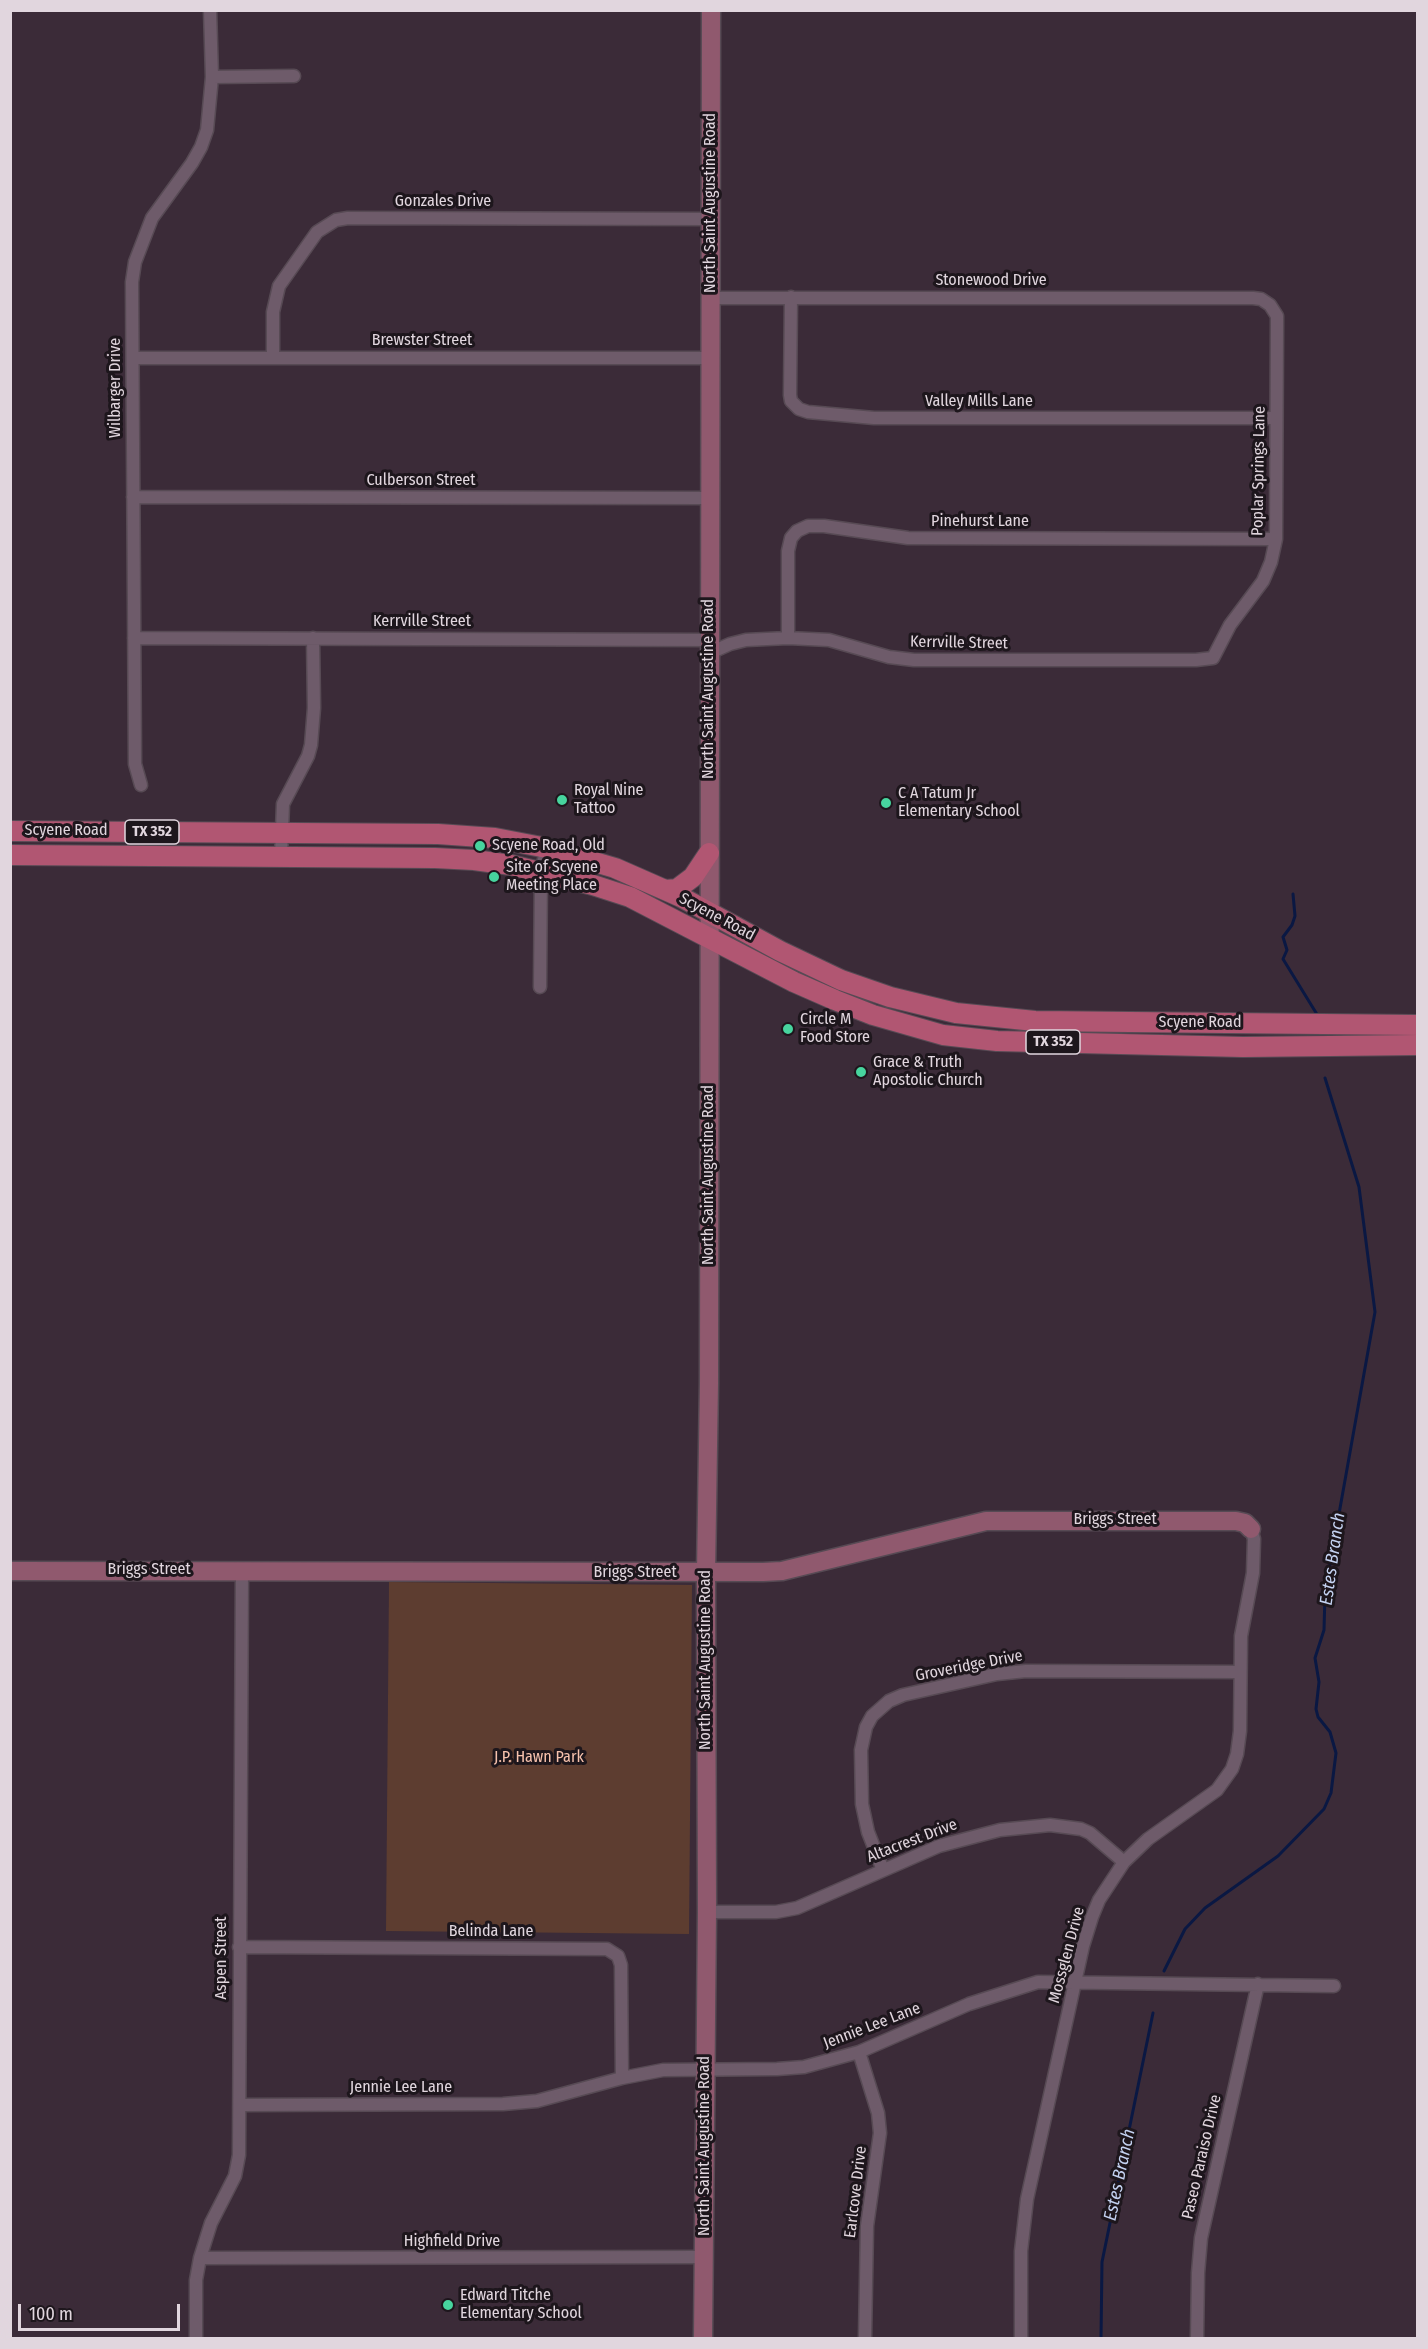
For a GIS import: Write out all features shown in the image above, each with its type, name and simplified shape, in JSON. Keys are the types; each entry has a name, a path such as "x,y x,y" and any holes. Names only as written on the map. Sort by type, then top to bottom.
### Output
{"main road":[{"name":"Scyene Road","path":"10,831 455,834 515,841 615,868 709,911 780,951 856,986 905,1002 977,1017 1035,1021 1418,1025"},
{"path":"666,890 677,889 693,877 709,852"},
{"name":"Scyene Road","path":"10,855 280,856 474,860 541,871 621,894 794,982 835,1000 920,1030 943,1035 997,1041 1243,1047 1418,1045"}],"street":[{"name":"Wilbarger Drive","path":"141,785 135,764 132,282 135,262 152,218 201,147 207,130 212,77 210,10"},
{"name":"North Saint Augustine Road","path":"704,2338 707,1912 706,1573 709,1383 711,10"},
{"path":"212,77 294,76"},
{"name":"Gonzales Drive","path":"273,357 273,312 279,286 317,232 336,220 348,218 711,219"},
{"name":"Valley Mills Lane","path":"791,297 790,395 792,401 800,409 808,412 874,418 1276,418"},
{"name":"Stonewood Drive","path":"710,298 1253,298 1270,304"},
{"name":"Poplar Springs Lane","path":"1213,658 1230,625 1263,581 1271,562 1276,539 1277,316 1270,304"},
{"name":"Brewster Street","path":"133,357 710,358"},
{"name":"Culberson Street","path":"133,497 709,498"},
{"name":"Pinehurst Lane","path":"788,639 788,551 791,538 797,531 808,526 824,526 908,538 1276,539"},
{"name":"Kerrville Street","path":"134,638 313,638 710,647 746,640 788,639 829,640 889,657 914,660 1196,660 1213,658"},
{"path":"280,856 283,804 308,756 311,745 314,708 313,638"},
{"path":"540,987 541,871 547,848"},
{"name":"Briggs Street","path":"10,1571 706,1573 782,1571 997,1520 1236,1521 1245,1523 1251,1529"},
{"name":"Mossglen Drive","path":"1021,2338 1021,2251 1024,2219 1083,1946 1096,1908 1124,1862 1148,1839 1201,1803 1226,1779 1237,1754 1240,1731 1239,1672 1243,1617 1253,1573 1254,1539 1251,1529"},
{"name":"Aspen Street","path":"196,2338 196,2280 200,2258 212,2223 235,2176 239,2155 242,1570"},
{"name":"Groveridge Drive","path":"883,1870 863,1812 861,1750 866,1726 872,1716 890,1701 903,1695 996,1674 1026,1671 1239,1672"},
{"name":"Altacrest Drive","path":"707,1912 776,1912 797,1908 939,1846 1000,1830 1050,1825 1081,1829 1090,1833 1124,1862"},
{"name":"Belinda Lane","path":"239,1947 607,1949 618,1956 621,1965 621,2078"},
{"name":"Jennie Lee Lane","path":"240,2105 537,2102 621,2078 663,2070 804,2067 859,2052 969,2004 1038,1982 1334,1986"},
{"name":"Paseo Paraiso Drive","path":"1197,2338 1201,2238 1258,1984"},
{"name":"Earlcove Drive","path":"859,2052 878,2113 880,2133 867,2226 865,2338"},
{"name":"Highfield Drive","path":"200,2258 704,2257"}],"green space":[{"name":"J.P. Hawn Park","path":"389,1582 692,1585 689,1934 386,1931"}],"waterway":[{"name":"Estes Branch","path":"1293,894 1295,916 1292,925 1283,937 1287,950 1283,959 1318,1016"},
{"name":"Estes Branch","path":"1164,1971 1185,1929 1205,1908 1278,1856 1324,1809 1331,1793 1336,1753 1330,1732 1318,1717 1316,1709 1319,1682 1315,1658 1324,1630 1325,1594 1330,1585 1329,1570 1375,1312 1359,1187 1325,1078"},
{"name":"Estes Branch","path":"1101,2338 1102,2262 1153,2013"}],"place":[{"name":"Royal Nine Tattoo","path":"562,800"},
{"name":"C A Tatum Jr Elementary School","path":"886,803"},
{"name":"Scyene Road, Old","path":"480,846"},
{"name":"Site of Scyene Meeting Place","path":"494,877"},
{"name":"Circle M Food Store","path":"788,1029"},
{"name":"Grace & Truth Apostolic Church","path":"861,1072"},
{"name":"Edward Titche Elementary School","path":"448,2305"}]}
